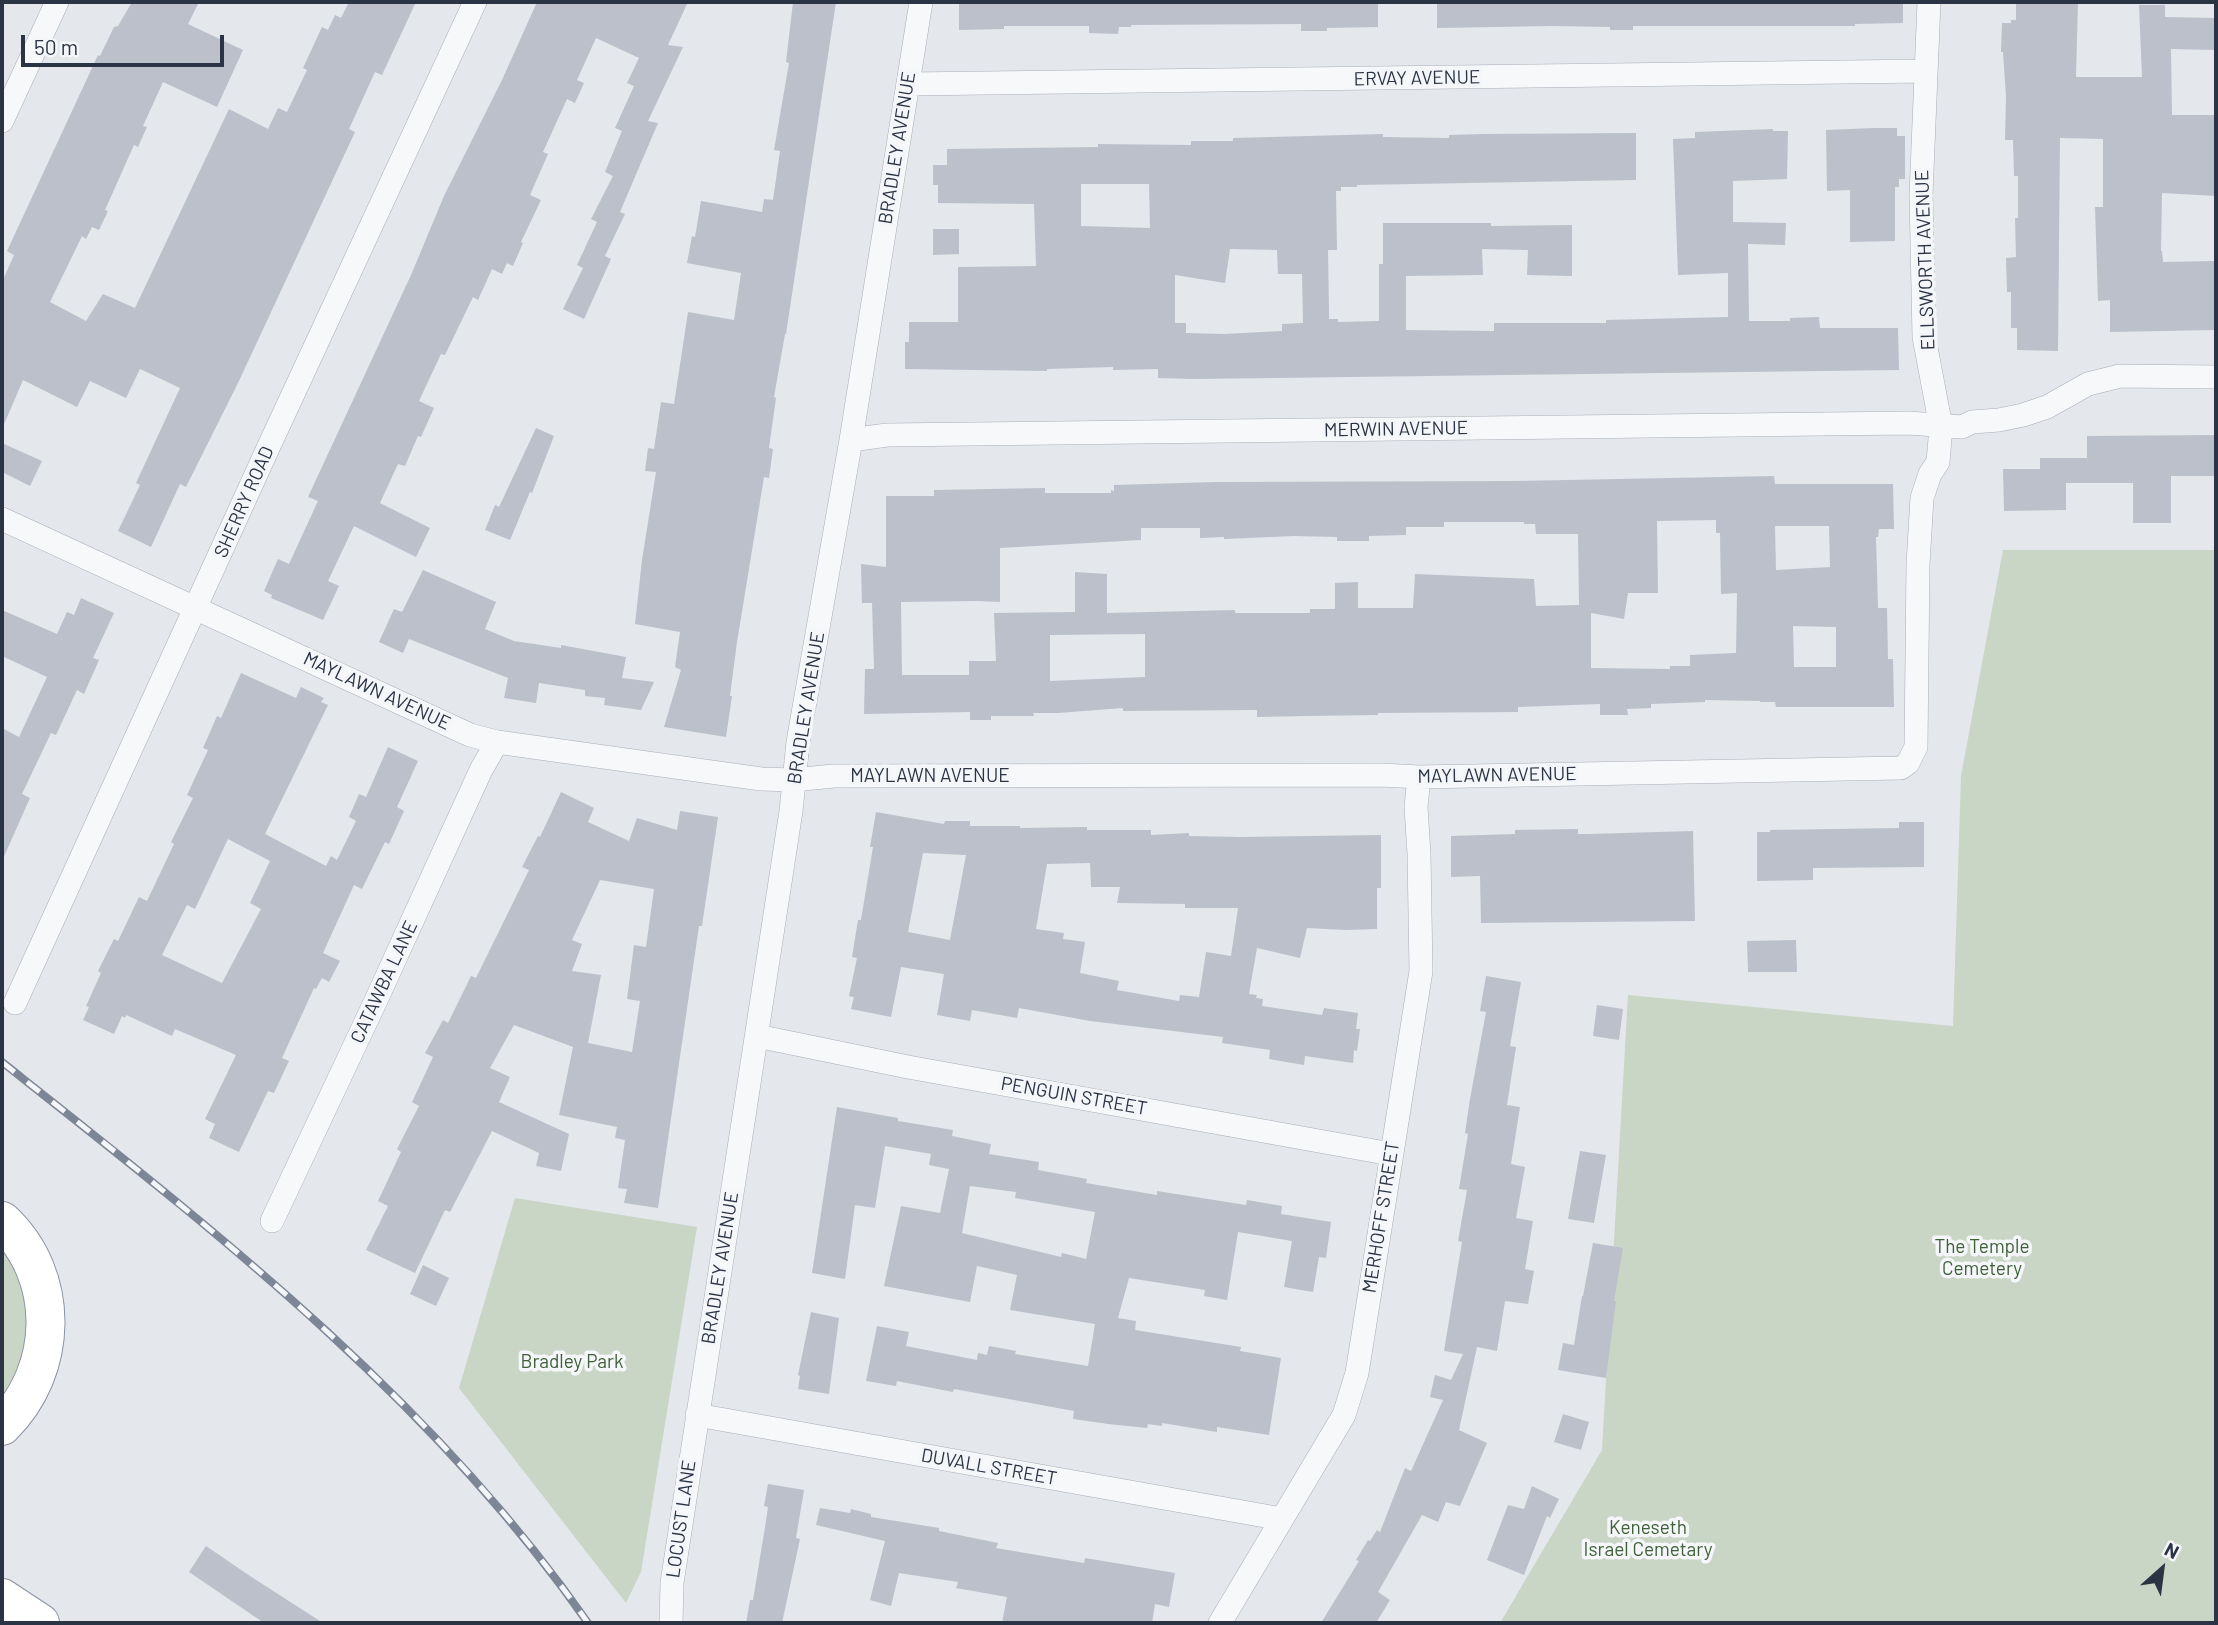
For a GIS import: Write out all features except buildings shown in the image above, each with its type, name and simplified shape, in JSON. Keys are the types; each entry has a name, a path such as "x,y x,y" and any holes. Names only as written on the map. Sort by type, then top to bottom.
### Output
{"highway":[{"path":"2,1222 30,1256 41,1283 46,1310 42,1359 28,1390 2,1426"},
{"path":"2,1598 40,1623"}],"street":[{"path":"2,121 57,2"},
{"name":"SHERRY ROAD","path":"15,1003 280,421 475,2"},
{"name":"BRADLEY AVENUE","path":"697,1415 791,810 798,742 851,440 921,2"},
{"name":"ELLSWORTH AVENUE","path":"1908,763 1916,747 1918,564 1922,498 1930,474 1938,462 1941,427 1924,337 1922,195 1929,2"},
{"name":"ERVAY AVENUE","path":"908,84 1925,71"},
{"name":"MERWIN AVENUE","path":"851,440 887,435 957,434 1909,424 1962,427 1972,422 2023,415 2047,407 2088,384 2106,378 2216,377"},
{"name":"MAYLAWN AVENUE","path":"2,519 470,735 497,742 761,779 793,780 834,776 1419,777 1901,768 1908,763"},
{"name":"CATAWBA LANE","path":"272,1222 481,770 497,742"},
{"name":"MERHOFF STREET","path":"1220,1623 1343,1415 1357,1373 1421,971 1416,807 1419,777"},
{"name":"PENGUIN STREET","path":"757,1036 908,1067 1391,1154"},
{"name":"DUVALL STREET","path":"697,1415 1282,1519"},
{"name":"LOCUST LANE","path":"671,1623 672,1583 697,1415"}],"green space":[{"name":"The Temple Cemetery","path":"2003,550 2216,550 2216,1623 1500,1623 1602,1450 1628,995 1953,1026 1961,776"},
{"name":"Bradley Park","path":"515,1198 697,1227 641,1572 626,1603 459,1388"},
{"path":"2,1241 26,1283 30,1343 2,1405"}],"railway":[{"path":"2,1062 239,1254 390,1391 460,1464 527,1541 588,1623"}],"park label":[{"name":"Keneseth Israel Cemetary","path":"1648,1539"}]}
